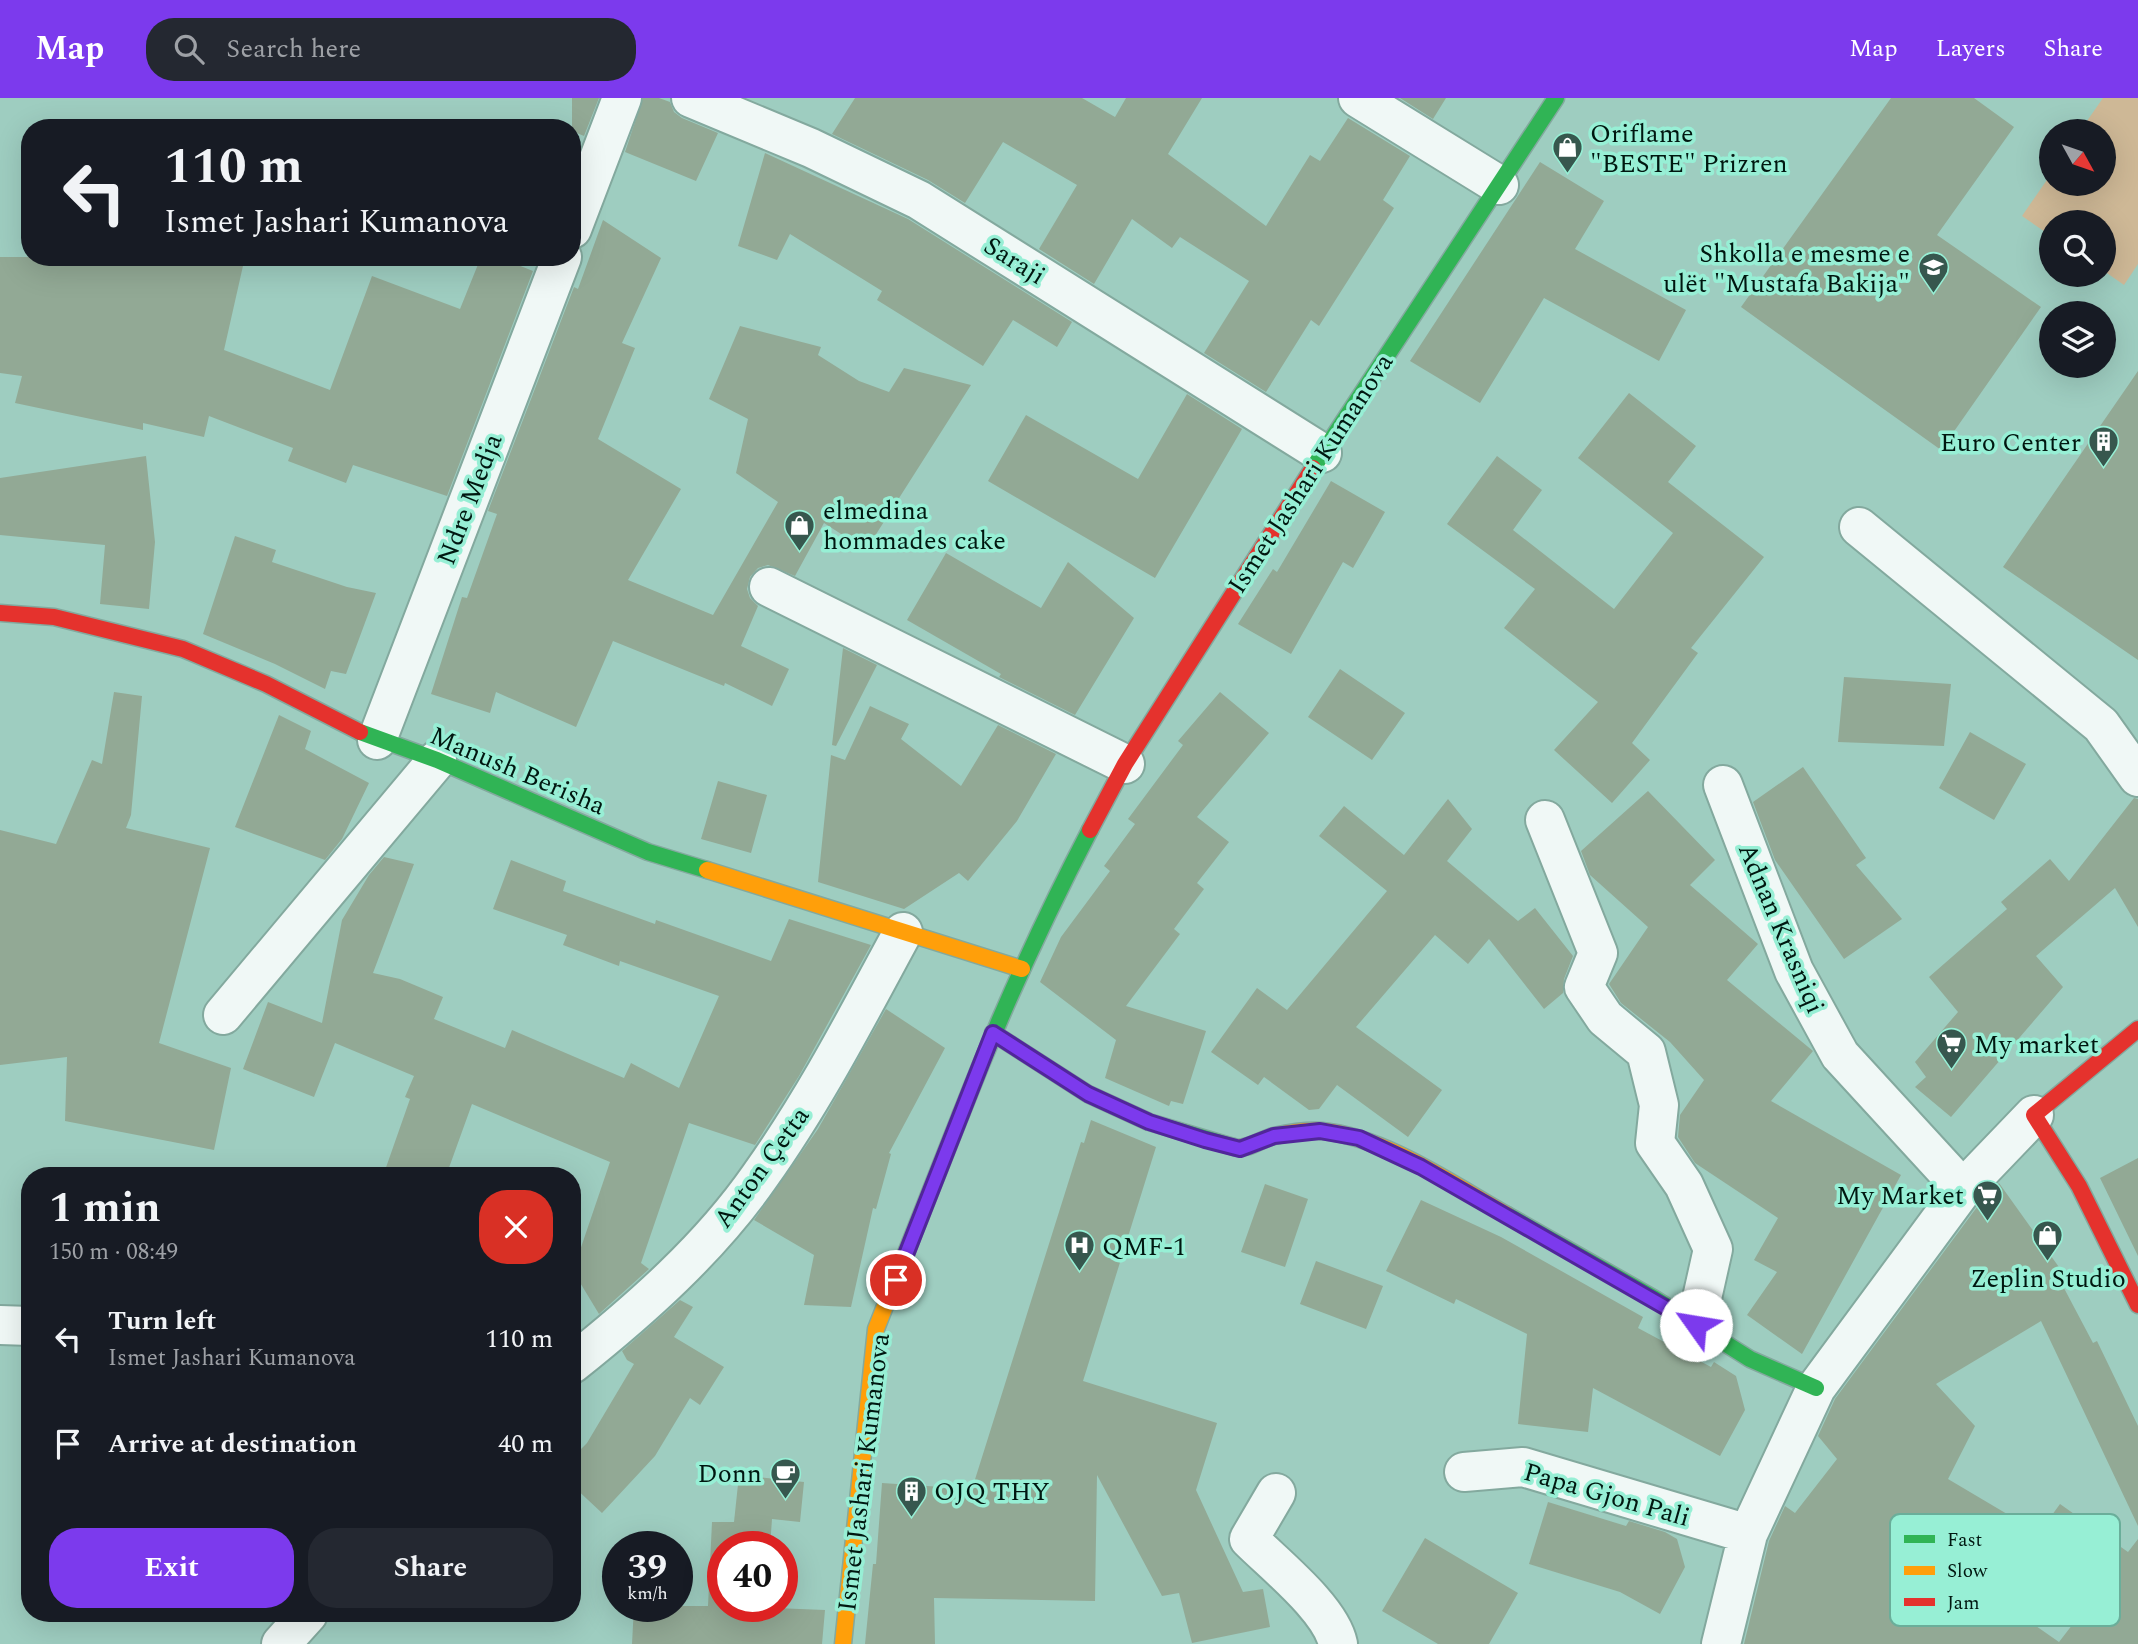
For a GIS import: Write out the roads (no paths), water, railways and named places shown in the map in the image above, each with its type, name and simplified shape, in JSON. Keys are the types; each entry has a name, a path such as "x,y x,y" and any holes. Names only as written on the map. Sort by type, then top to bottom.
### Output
{"street":[{"path":"581,205 622,98"},
{"name":"Saraji","path":"691,98 811,148 919,200 1322,453"},
{"path":"1358,98 1499,184"},
{"name":"Ismet Jashari Kumanova","path":"843,1644 876,1329 993,1033 1022,969 1059,889 1125,764 1322,453 1556,98"},
{"name":"Ndre Medja","path":"377,740 559,266"},
{"path":"1859,527 2101,725 2138,777"},
{"path":"769,587 1125,764"},
{"name":"Manush Berisha","path":"0,613 54,617 183,649 266,684 377,740 437,760 648,852 1022,969"},
{"path":"223,1015 437,760"},
{"name":"Adnan Krasniqi","path":"1723,785 1794,971 1840,1055 1963,1189"},
{"path":"1545,820 1598,953 1584,987 1605,1018 1646,1052 1659,1105 1655,1143 1684,1185 1713,1249 1696,1325"},
{"name":"Anton Çetta","path":"581,1356 690,1260 759,1178 832,1065 903,932"},
{"path":"1721,1644 1748,1534 1816,1388 1963,1189 2034,1115 2138,1028"},
{"path":"993,1033 1088,1094 1149,1122 1205,1140 1240,1149 1274,1136 1320,1131 1359,1138 1421,1167 1696,1325 1750,1359 1816,1388"},
{"path":"2034,1115 2079,1186 2138,1305"},
{"path":"0,1325 21,1326"},
{"name":"Papa Gjon Pali","path":"1464,1472 1523,1467 1748,1534"},
{"path":"1276,1493 1250,1539 1304,1593 1335,1629 1338,1644"},
{"path":"281,1644 301,1622"}],"place":[{"name":"Oriflame \"BESTE\" Prizren","path":"1567,175"},
{"name":"Shkolla e mesme e ulët \"Mustafa Bakija\"","path":"1933,295"},
{"name":"Euro Center","path":"2104,469"},
{"name":"elmedina hommades cake","path":"800,552"},
{"name":"My market","path":"1951,1071"},
{"name":"My Market","path":"1987,1222"},
{"name":"Zeplin Studio","path":"2048,1262"},
{"name":"QMF-1","path":"1079,1273"},
{"name":"Donn","path":"785,1500"},
{"name":"OJQ THY","path":"911,1518"}]}
